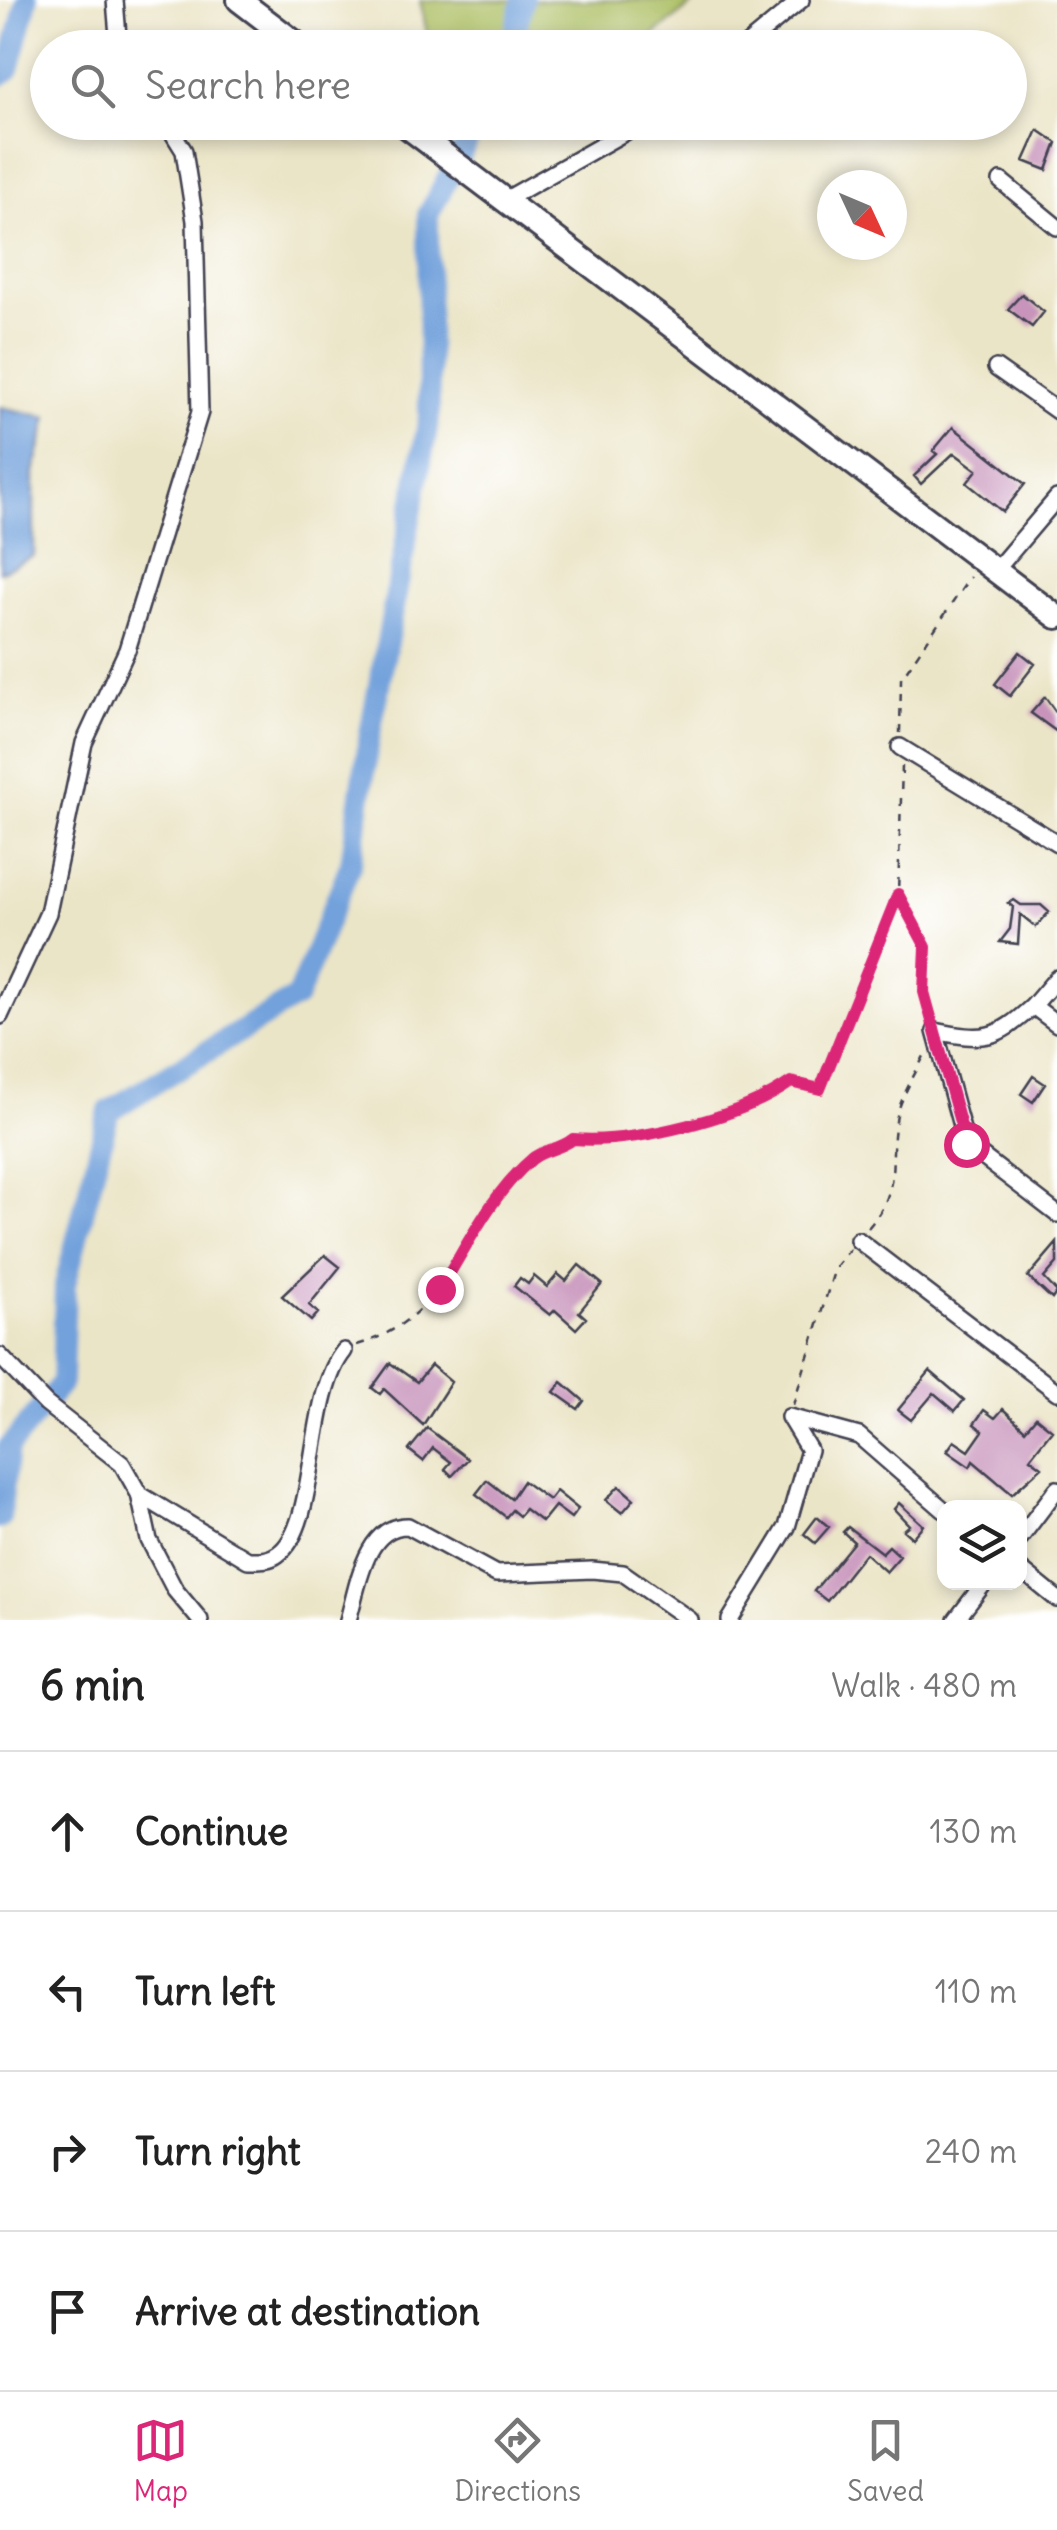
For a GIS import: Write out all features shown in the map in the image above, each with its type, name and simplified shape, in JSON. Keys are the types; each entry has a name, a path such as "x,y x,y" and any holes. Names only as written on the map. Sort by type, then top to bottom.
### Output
{"street":[{"path":"115,0 118,30"},
{"path":"239,0 278,30"},
{"path":"765,30 801,0"},
{"path":"0,1016 48,913 84,743 128,650 200,412 194,221 184,151 177,140"},
{"path":"425,140 1057,617"},
{"path":"505,200 611,140"},
{"path":"1001,181 1057,226"},
{"path":"996,368 1057,411"},
{"path":"989,564 1057,498"},
{"path":"900,748 1057,843"},
{"path":"1057,978 1003,1034 972,1039 935,1031 966,1144 1057,1214"},
{"path":"1033,1006 1057,1024"},
{"path":"858,1240 1057,1392"},
{"path":"138,1494 248,1560 266,1560 281,1553 292,1536 309,1478 317,1418 336,1360 344,1351"},
{"path":"0,1356 46,1404 100,1442 122,1464 138,1494 150,1540 176,1590 200,1620"},
{"path":"789,1416 860,1436 937,1504"},
{"path":"730,1620 787,1527 809,1450 789,1416"},
{"path":"1027,1529 1057,1489"},
{"path":"348,1620 368,1556 380,1534 392,1526 408,1526 496,1574 592,1570 623,1573 690,1620"},
{"path":"1027,1575 1057,1599"},
{"path":"956,1620 979,1590"}],"path":[{"path":"344,1351 374,1340 423,1310 497,1199 534,1156 558,1152 573,1139 602,1142 719,1115 764,1101 791,1082 820,1089 898,894 904,786 900,748 902,678 989,564"},
{"path":"789,1416 836,1268 882,1212 894,1182 896,1120 935,1031 924,992 926,947 898,894"}],"green space":[{"path":"420,0 698,0 660,30 426,30"}],"water":[{"path":"0,407 48,417 34,473 34,556 0,572"}],"building":[{"path":"1038,130 1057,143 1047,170 1024,161"},
{"path":"1022,294 1044,312 1032,327 1008,309"},
{"path":"953,427 1025,484 1003,512 967,483 977,470 954,453 921,484 914,476 937,454 933,451"},
{"path":"1020,652 1035,664 1010,696 995,684"},
{"path":"1045,697 1057,714 1057,732 1031,713"},
{"path":"1014,900 1021,905 1041,905 1049,912 1036,927 1020,914 1018,944 1000,942 1010,929 1013,907 1008,903"},
{"path":"1033,1076 1045,1084 1033,1102 1021,1094"},
{"path":"1057,1243 1057,1263 1044,1278 1057,1292 1052,1299 1028,1277"},
{"path":"325,1255 340,1267 309,1305 318,1313 311,1321 282,1296"},
{"path":"579,1265 602,1284 579,1312 586,1318 576,1329 555,1310 550,1315 514,1286 520,1278 528,1284 534,1276 547,1287 558,1274 566,1281"},
{"path":"390,1363 417,1382 431,1365 451,1382 423,1425 384,1389 380,1394 372,1388"},
{"path":"930,1371 964,1400 955,1411 934,1393 911,1420 898,1410"},
{"path":"562,1382 584,1401 578,1409 554,1392"},
{"path":"1003,1409 1025,1430 1036,1417 1052,1430 1030,1458 1042,1467 1012,1494 973,1461 970,1467 947,1451 954,1441 969,1451 983,1431 974,1424 984,1410 995,1418"},
{"path":"427,1428 468,1459 452,1476 445,1469 451,1462 433,1448 423,1461 409,1450"},
{"path":"487,1480 511,1499 523,1481 549,1500 556,1491 578,1509 571,1518 555,1506 542,1522 525,1509 519,1516 512,1510 506,1517 476,1494"},
{"path":"619,1486 634,1499 622,1513 606,1500"},
{"path":"899,1503 923,1525 912,1538 903,1530 909,1525 894,1509"},
{"path":"817,1517 829,1527 815,1543 804,1534"},
{"path":"848,1527 882,1553 889,1546 900,1556 886,1572 865,1553 827,1601 814,1591 854,1542 843,1532"}],"waterway":[{"path":"0,75 9,69 27,0"},
{"path":"516,30 523,0"},
{"path":"0,1518 8,1448 62,1383 65,1285 109,1111 297,997 351,863 370,733 429,418 428,215 468,140"}],"route":[{"path":"440,1289 497,1199 534,1156 558,1152 573,1139 602,1142 719,1115 764,1101 791,1082 820,1089 898,894 926,947 924,992 966,1144"}]}
